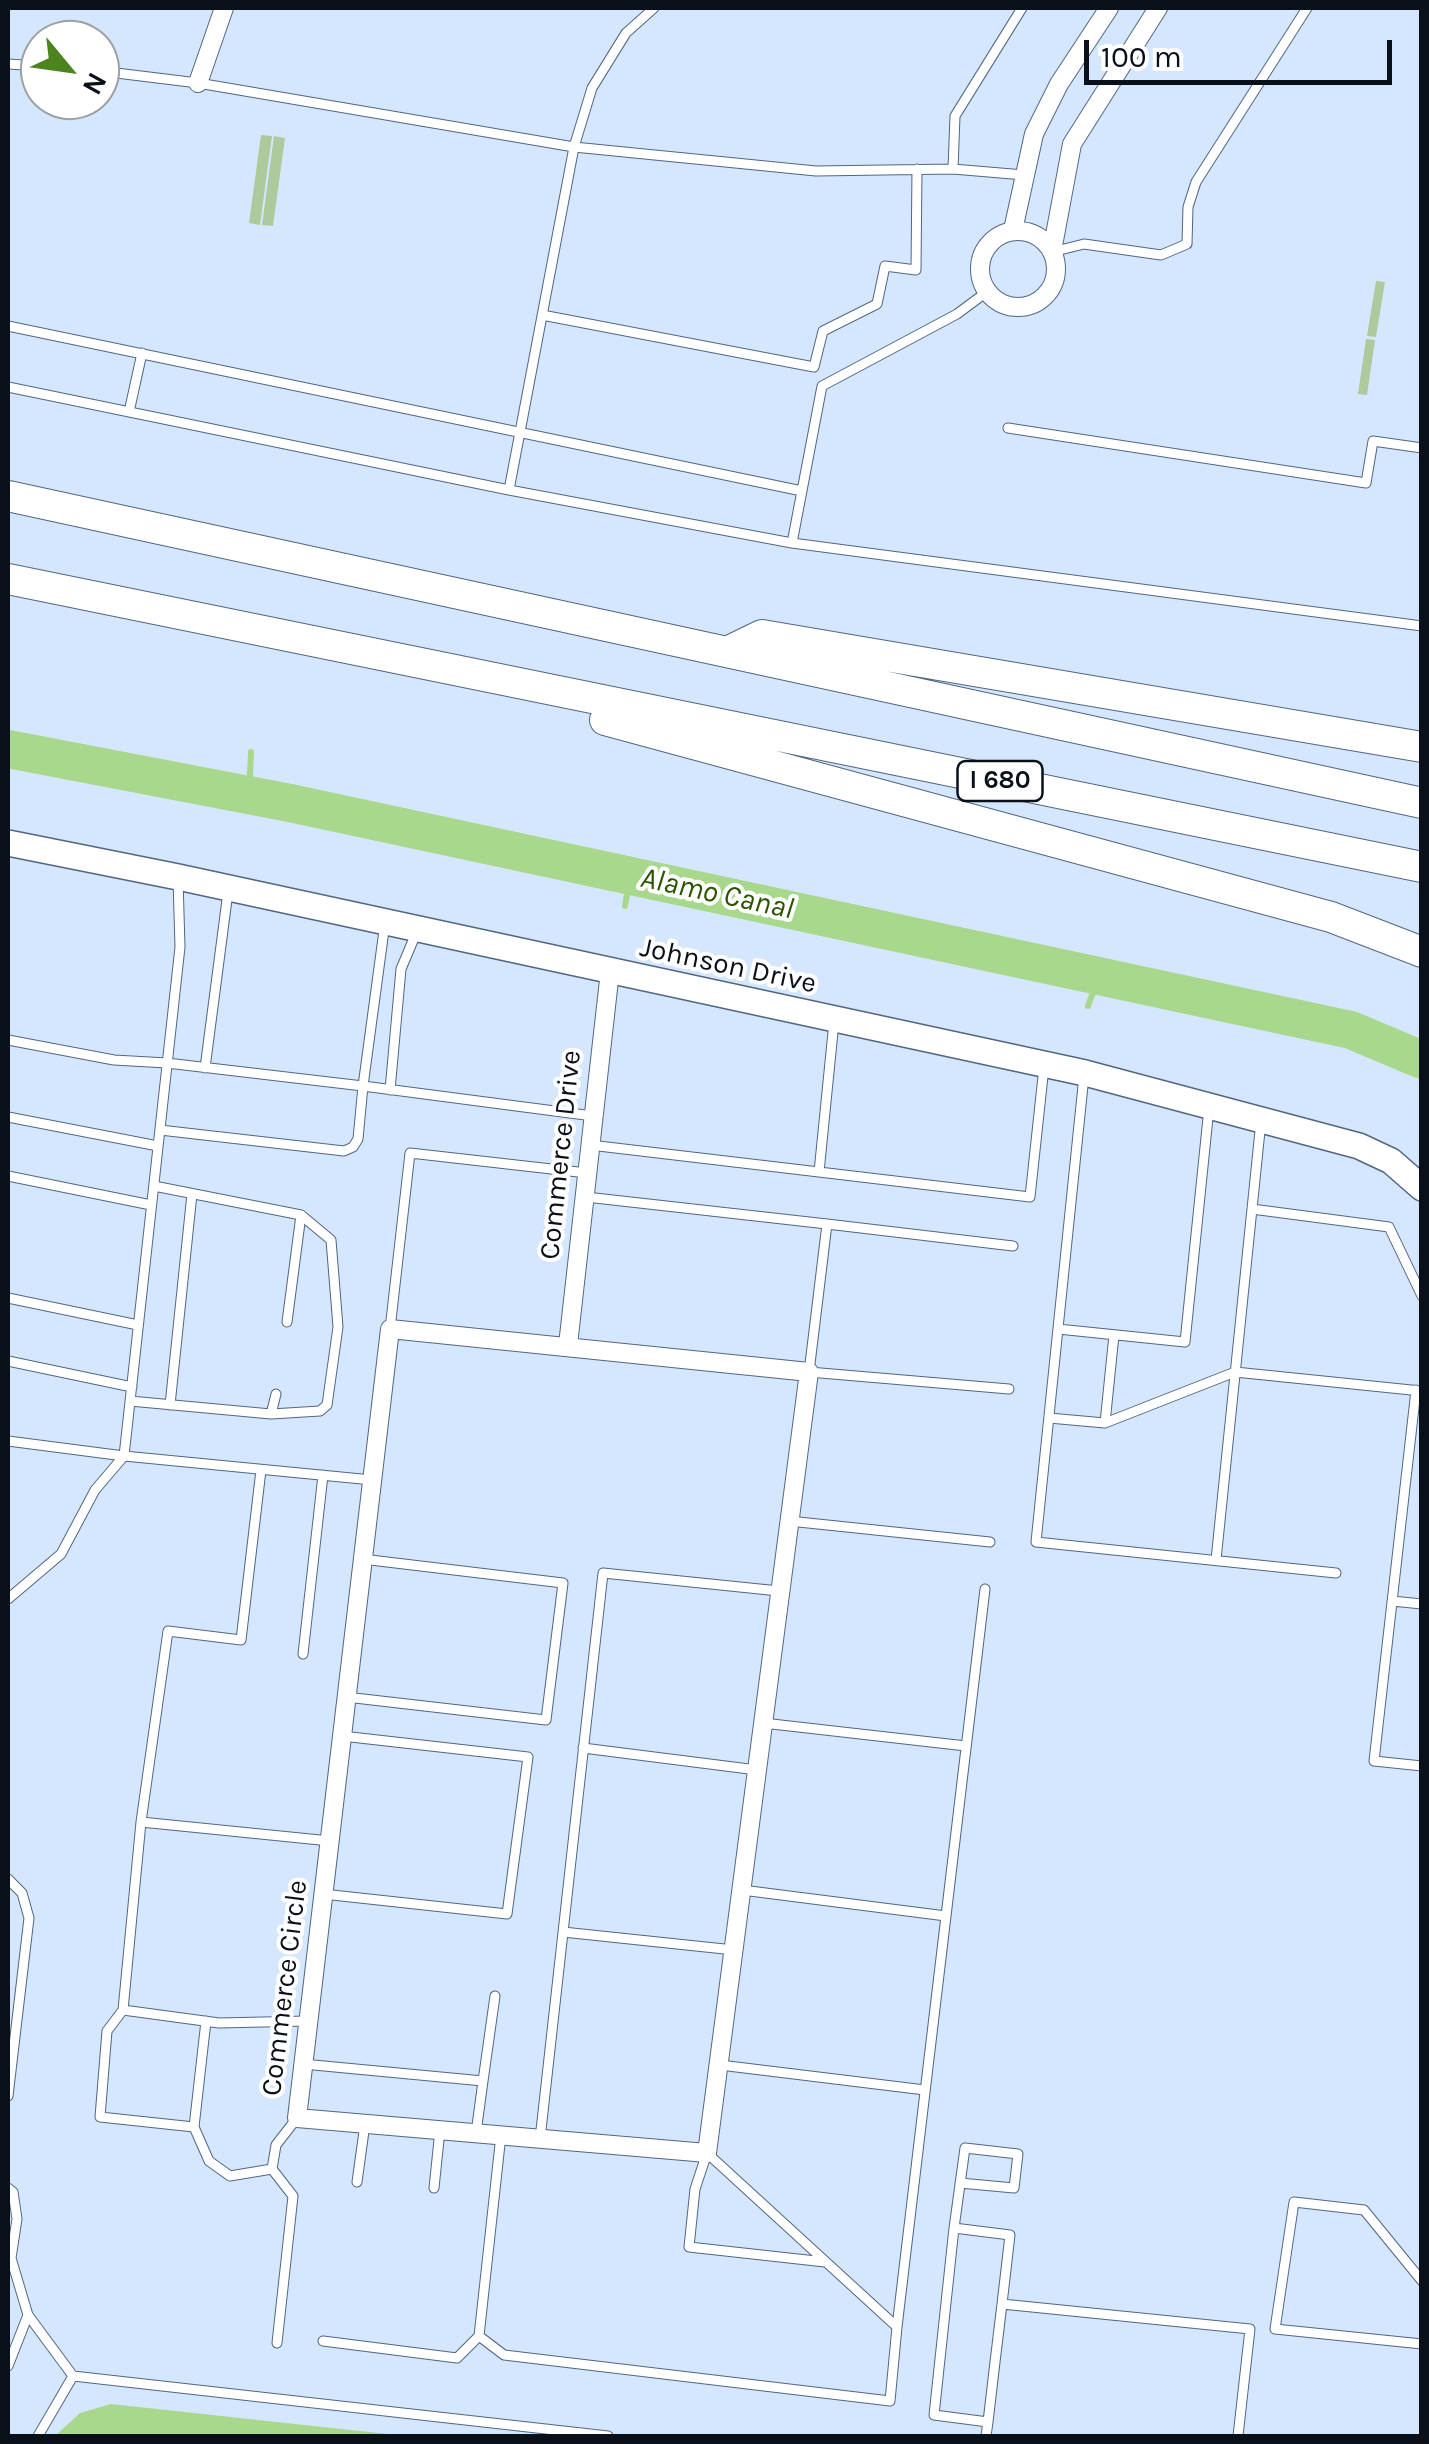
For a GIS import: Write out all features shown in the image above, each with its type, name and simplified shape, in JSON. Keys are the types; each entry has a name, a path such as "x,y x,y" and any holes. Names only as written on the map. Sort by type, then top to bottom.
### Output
{"highway":[{"name":"I 680","path":"8,496 1422,803"},
{"name":"I 680","path":"8,579 1422,867"},
{"path":"727,652 762,635 1422,747"},
{"path":"578,696 595,717 1330,917 1422,952"},
{"path":"1260,718 1422,736"}],"street":[{"path":"198,83 224,8"},
{"path":"1013,230 1034,134 1059,84 1109,8"},
{"path":"1052,252 1072,144 1158,8"},
{"path":"1013,230 1028,232 1042,239 1052,252 1056,266 1054,281 1033,304 1004,304 988,291 980,272 981,258 999,235 1013,230"},
{"name":"Johnson Drive","path":"8,843 178,876 1044,1064 1359,1146 1391,1162 1422,1188"},
{"name":"Commerce Drive","path":"568,1345 610,970"},
{"path":"390,1330 808,1372 707,2153"},
{"name":"Commerce Circle","path":"390,1330 297,2118 707,2153"}],"lane":[{"path":"509,490 574,148 592,88 626,33 654,8"},
{"path":"953,169 955,116 1022,8"},
{"path":"1052,252 1084,244 1161,255 1187,244 1188,207 1196,182 1307,8"},
{"path":"120,73 574,148 816,171 953,169 1024,174"},
{"path":"792,543 822,386 814,367 823,331 877,304 885,266 916,270 917,170"},
{"path":"822,386 957,314 988,291"},
{"path":"542,315 814,367"},
{"path":"8,326 802,491"},
{"path":"130,412 142,354"},
{"path":"8,387 509,490 792,543 1422,626"},
{"path":"1008,428 1366,483 1372,441 1422,448"},
{"path":"8,1599 61,1554 94,1490 124,1456 180,948 178,876"},
{"path":"205,1068 228,888"},
{"path":"160,1130 344,1151 353,1147 358,1139 385,922"},
{"path":"390,1090 401,969 418,929"},
{"path":"818,1172 834,1019"},
{"path":"8,1040 114,1060 167,1063 593,1116"},
{"path":"590,1145 1030,1197 1044,1064"},
{"path":"1084,1074 1036,1542 1336,1573"},
{"path":"1058,1329 1186,1342 1210,1106"},
{"path":"8,1116 158,1146"},
{"path":"1216,1560 1261,1118"},
{"path":"390,1330 410,1153 587,1172"},
{"path":"8,1176 151,1205"},
{"path":"130,1401 271,1414 320,1411 328,1405 338,1327 331,1240 301,1215 154,1186"},
{"path":"170,1405 192,1194"},
{"path":"584,1197 1013,1246"},
{"path":"1252,1210 1389,1227 1422,1296"},
{"path":"288,1322 301,1215"},
{"path":"827,1224 808,1372 1010,1388"},
{"path":"8,1298 138,1326"},
{"path":"1106,1422 1114,1335"},
{"path":"8,1361 132,1387"},
{"path":"1049,1418 1106,1422 1235,1372 1419,1390 1374,1761 1422,1766"},
{"path":"271,1414 276,1394"},
{"path":"8,1442 372,1480"},
{"path":"194,2127 100,2117 107,2031 123,2010 140,1822 168,1631 241,1640 261,1470"},
{"path":"303,1654 323,1476"},
{"path":"790,1521 990,1542"},
{"path":"346,1697 546,1720 564,1582 362,1559"},
{"path":"540,2139 603,1573 780,1591"},
{"path":"479,2336 504,2355 890,2401 985,1589"},
{"path":"1392,1602 1422,1604"},
{"path":"763,1723 966,1746"},
{"path":"323,1894 508,1914 528,1757 342,1736"},
{"path":"583,1748 757,1770"},
{"path":"140,1822 330,1841"},
{"path":"8,1879 22,1894 28,1918 8,2096"},
{"path":"742,1890 946,1916"},
{"path":"562,1932 734,1950"},
{"path":"476,2134 495,1996"},
{"path":"123,2010 206,2021 308,2021"},
{"path":"206,2021 194,2127 209,2161 230,2176 272,2170"},
{"path":"303,2064 483,2081"},
{"path":"719,2065 926,2090"},
{"path":"277,2343 293,2196 272,2170 276,2145 297,2118"},
{"path":"358,2182 365,2124"},
{"path":"434,2188 440,2130"},
{"path":"323,2341 457,2358 479,2336 500,2136"},
{"path":"960,2183 1014,2188 1018,2154 964,2148 954,2228 934,2415 988,2422"},
{"path":"825,2262 689,2247 695,2189 707,2153 897,2327"},
{"path":"8,2188 17,2219 9,2258 28,2315 73,2376 524,2432 608,2436"},
{"path":"1422,2282 1364,2210 1294,2202 1276,2329 1422,2344"},
{"path":"954,2228 1010,2235 986,2436"},
{"path":"1002,2304 1250,2329 1238,2436"},
{"path":"8,2366 28,2315"},
{"path":"38,2436 73,2376"}],"shaded area":[{"path":"261,135 272,136 260,225 249,223"},
{"path":"274,136 285,138 273,226 262,225"},
{"path":"1376,281 1385,282 1376,337 1367,336"},
{"path":"1366,339 1375,340 1367,395 1358,394"},
{"path":"111,2404 406,2436 55,2436 80,2413"}],"waterway":[{"name":"Alamo Canal","path":"8,749 290,803 1351,1030 1422,1060"},
{"path":"249,794 251,752"},
{"path":"625,906 630,876"},
{"path":"1088,1006 1099,976"}]}
